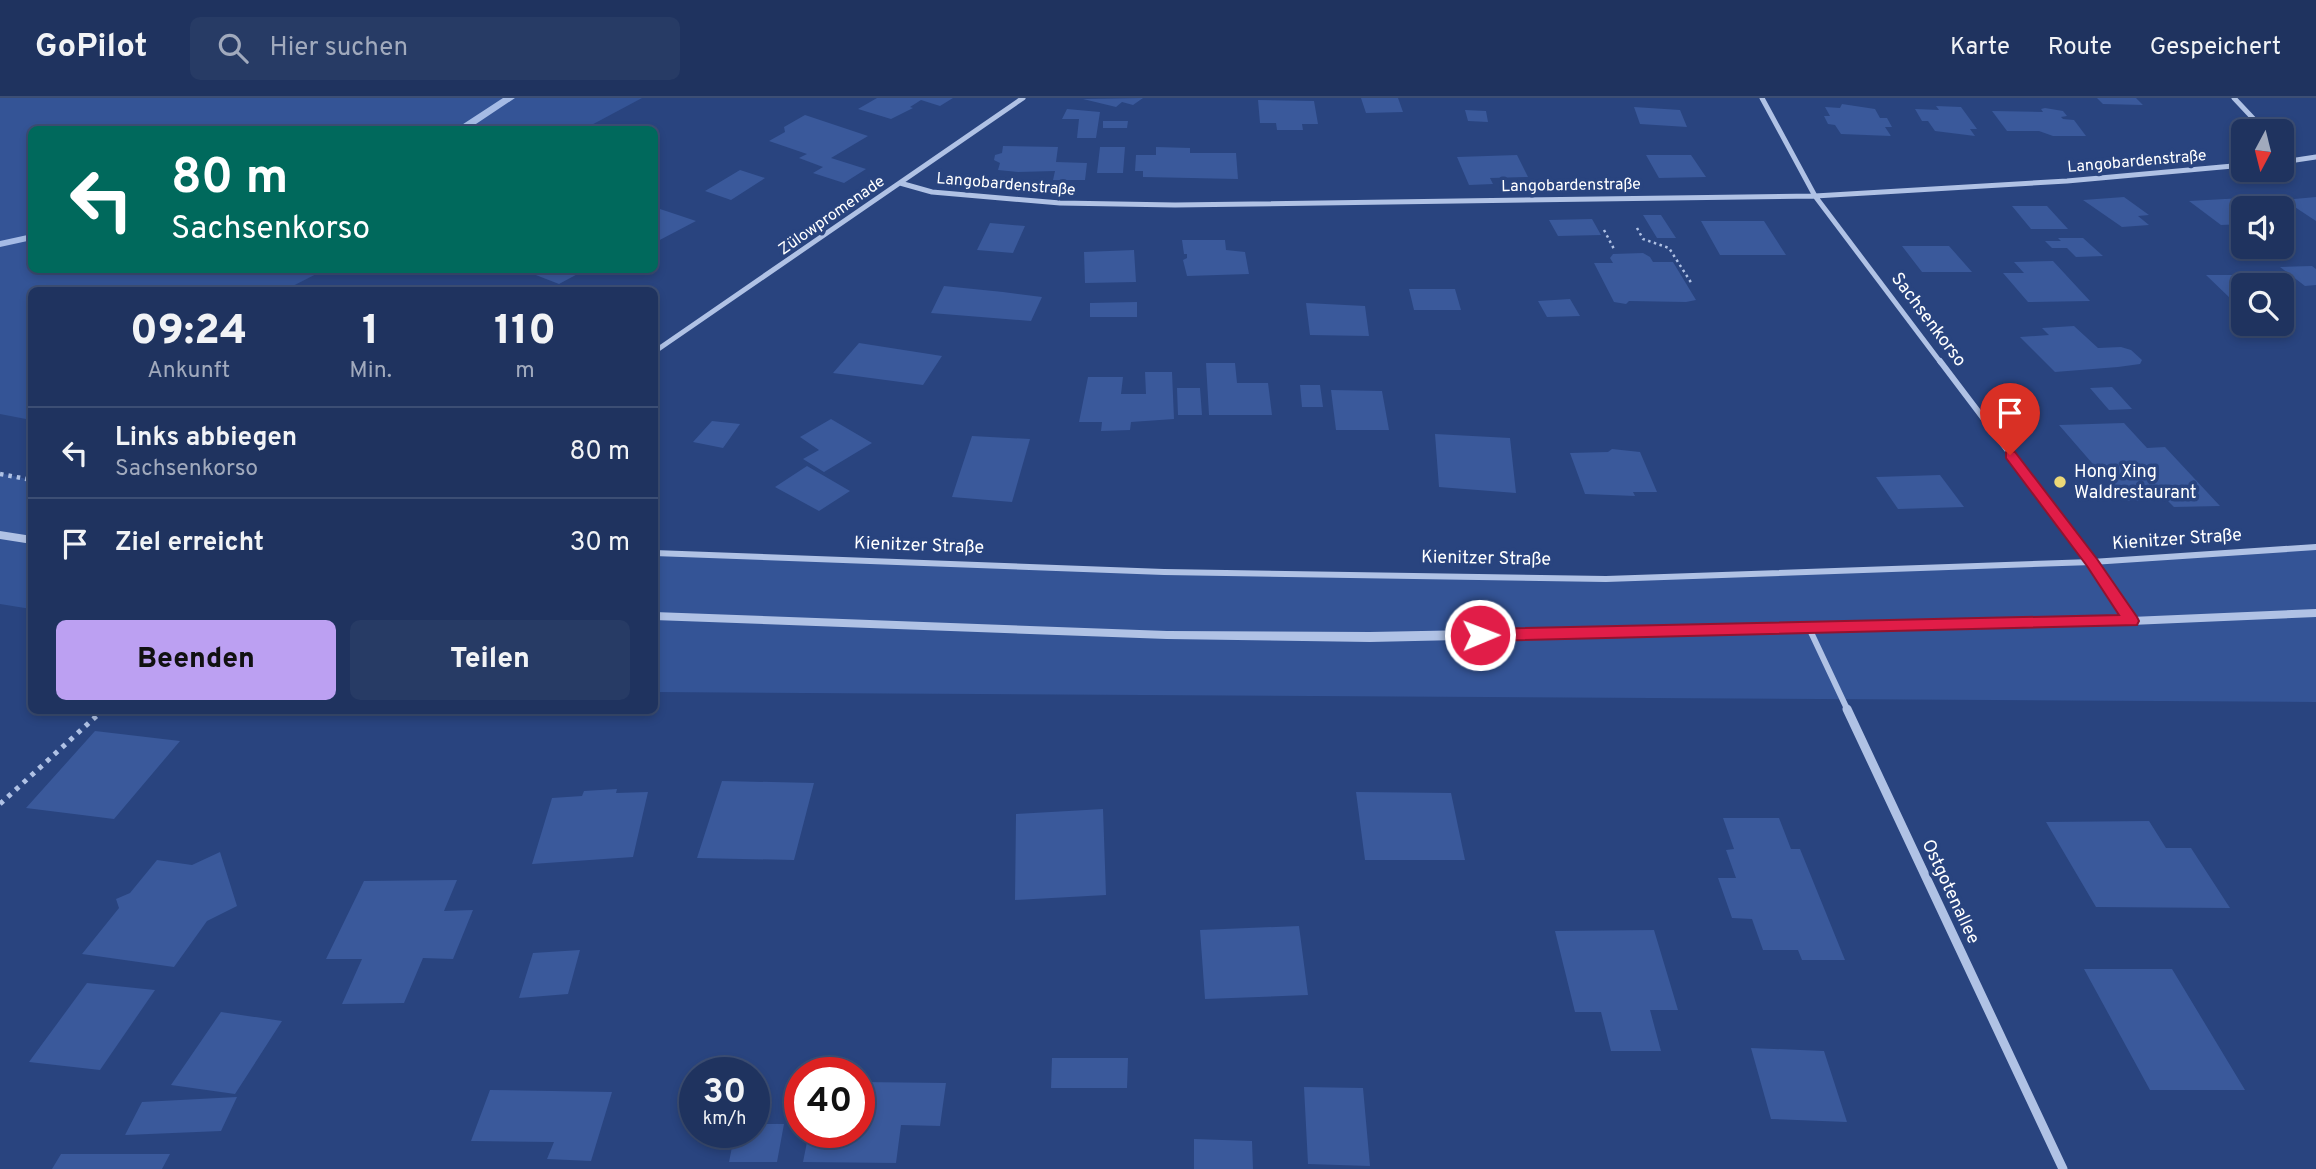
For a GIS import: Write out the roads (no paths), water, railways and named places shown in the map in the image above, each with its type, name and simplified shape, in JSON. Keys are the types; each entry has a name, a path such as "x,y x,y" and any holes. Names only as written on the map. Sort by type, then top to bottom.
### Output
{"street":[{"name":"Zülowpromenade","path":"658,349 1023,98"},
{"name":"Sachsenkorso","path":"1762,98 1815,196 2092,562 2131,621"},
{"path":"2234,98 2254,119"},
{"path":"2294,161 2316,157"},
{"name":"Langobardenstraße","path":"900,183 932,192 1060,204 1175,205 1815,196 2067,181 2231,166"},
{"path":"0,535 28,539"},
{"name":"Kienitzer Straße","path":"658,553 1151,572 1606,579 2092,562 2316,547"},
{"path":"658,616 1153,635 1357,637 2131,621 2316,613"},
{"name":"Ostgotenallee","path":"1809,628 2063,1169"}],"waterway":[{"path":"465,126 510,98"},
{"path":"0,244 28,238"}],"place":[{"name":"Hong Xing Waldrestaurant","path":"2060,482"}]}
